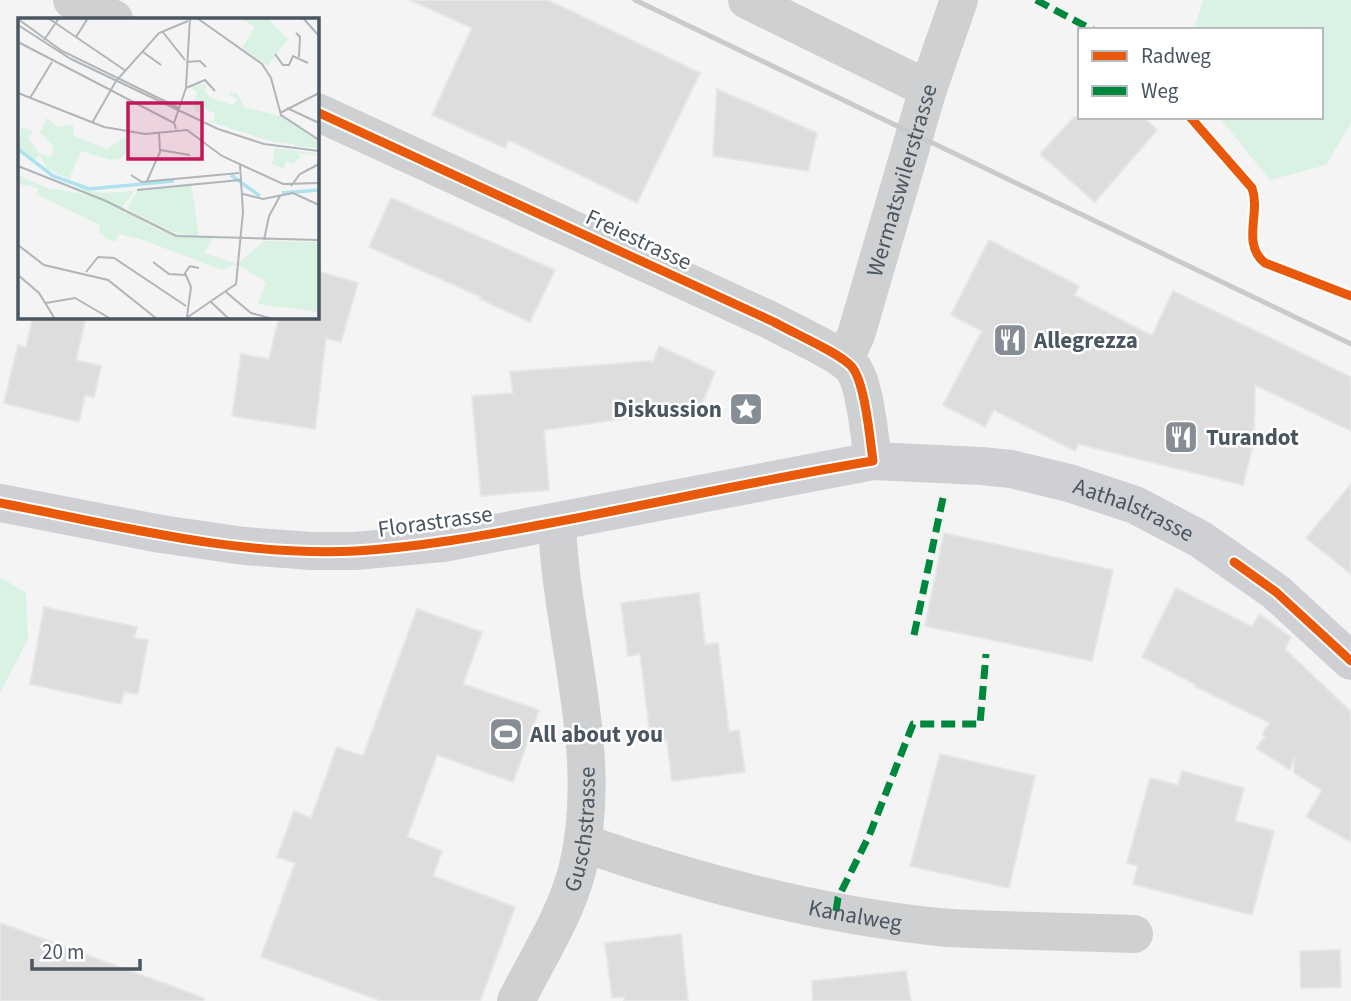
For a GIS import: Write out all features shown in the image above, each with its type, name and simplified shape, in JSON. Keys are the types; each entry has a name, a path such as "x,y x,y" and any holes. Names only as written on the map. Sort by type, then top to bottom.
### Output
{"main road":[{"name":"Florastrasse","path":"0,503 162,534 244,546 355,551 439,544 873,461"},
{"name":"Aathalstrasse","path":"873,461 1011,469 1069,483 1135,505 1200,539 1276,592 1351,661"}],"street":[{"path":"72,0 112,18"},
{"path":"747,0 928,89"},
{"name":"Wermatswilerstrasse","path":"844,360 856,335 928,89 959,0"},
{"name":"Freiestrasse","path":"318,112 774,322 844,360"},
{"path":"844,360 856,373 863,394 873,461"},
{"name":"Guschstrasse","path":"516,1001 564,907 583,843 587,804 583,715 558,556 557,522"},
{"name":"Kanalweg","path":"583,843 661,870 727,887 882,919 940,927 1134,934"}],"green space":[{"path":"1203,0 1351,0 1351,123 1326,165 1270,180 1221,119 1323,119 1323,28 1195,28"},
{"path":"0,577 26,593 28,639 0,693"}],"building":[{"path":"410,0 548,0 700,73 637,203 509,140 505,148 432,115 472,28"},
{"path":"717,89 817,133 808,171 713,156"},
{"path":"1074,117 1145,119 1157,130 1095,202 1040,154"},
{"path":"391,198 555,270 530,322 369,247"},
{"path":"989,240 1079,286 1074,295 1152,336 1173,291 1351,377 1351,431 1255,385 1254,440 1243,485 1078,444 1075,451 994,410 985,427 943,405 982,331 951,315"},
{"path":"318,271 358,283 341,342 326,338 315,429 232,416 241,354 269,359 279,318 318,318"},
{"path":"33,318 86,318 76,360 101,366 94,397 85,395 79,422 4,403 18,345 26,347"},
{"path":"659,346 715,372 700,408 544,430 549,490 481,496 472,396 513,393 510,372 653,362"},
{"path":"1351,484 1351,574 1306,538"},
{"path":"944,533 1113,570 1092,661 925,626"},
{"path":"1176,588 1252,627 1259,614 1291,637 1285,649 1351,712 1351,842 1306,817 1322,790 1294,773 1294,757 1290,770 1256,748 1265,737 1262,734 1270,723 1142,657"},
{"path":"699,593 705,645 718,643 729,732 739,730 745,772 672,781 667,740 651,742 640,654 628,656 621,603"},
{"path":"44,607 137,627 134,638 148,640 138,694 124,692 121,704 30,684"},
{"path":"417,609 482,632 463,684 539,710 513,782 437,755 407,837 442,851 433,876 515,907 480,1001 381,1001 261,957 295,863 277,857 294,811 311,818 337,747 363,756"},
{"path":"940,754 1035,776 1009,888 910,866"},
{"path":"1182,771 1244,788 1235,821 1274,831 1252,915 1133,884 1138,866 1127,863 1150,778 1178,785"},
{"path":"0,923 204,998 203,1001 0,1001"},
{"path":"681,934 688,1001 624,1001 624,997 612,998 605,943"},
{"path":"1340,950 1341,987 1301,988 1300,951"},
{"path":"906,971 911,1001 813,1001 812,981"}],"railway":[{"path":"635,0 1351,344"}],"marked path":[{"path":"1036,0 1089,28"},
{"path":"914,635 943,498"},
{"path":"836,911 838,898 869,836 913,724 980,724 986,654"}],"cycle path":[{"path":"0,503 177,538 266,549 356,551 498,533 873,461 860,384 851,366 836,355 774,322 318,112"},
{"path":"1192,119 1252,188 1254,247 1265,263 1351,296"},
{"path":"1234,562 1276,592 1351,661"}],"place":[{"name":"Allegrezza","path":"1010,340"},
{"name":"Diskussion","path":"746,409"},
{"name":"Turandot","path":"1181,437"},
{"name":"All about you","path":"506,734"}]}
